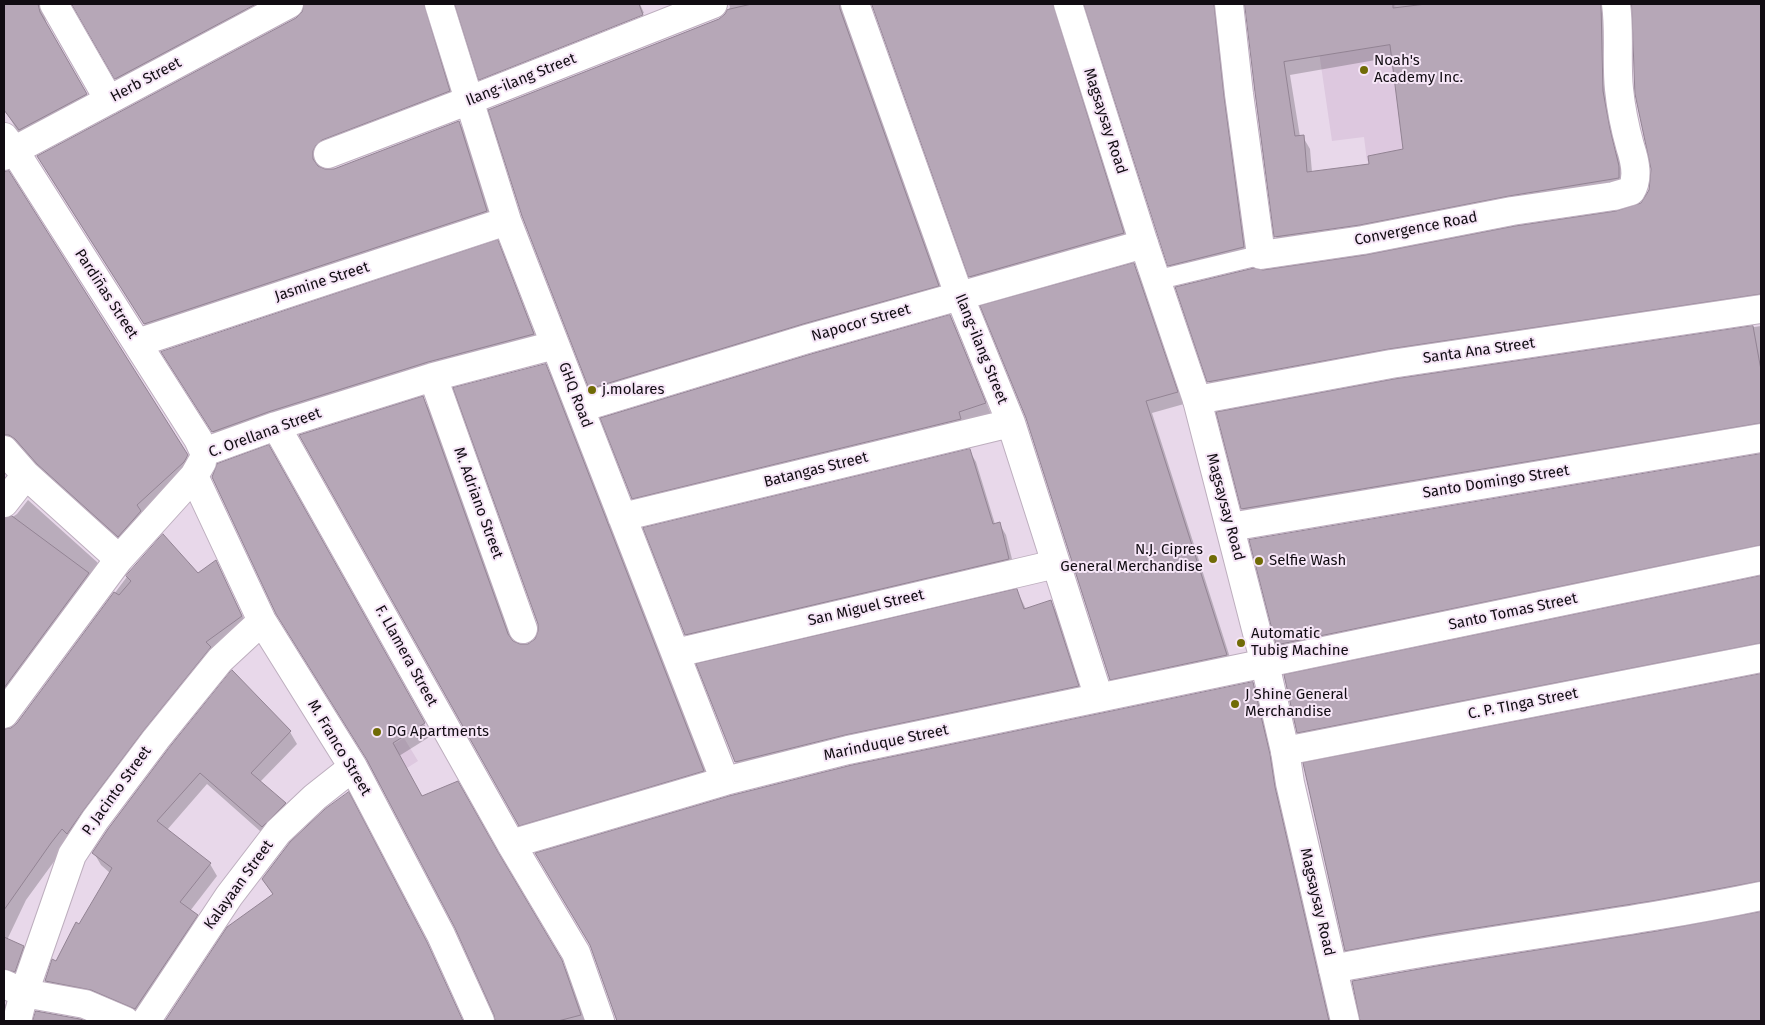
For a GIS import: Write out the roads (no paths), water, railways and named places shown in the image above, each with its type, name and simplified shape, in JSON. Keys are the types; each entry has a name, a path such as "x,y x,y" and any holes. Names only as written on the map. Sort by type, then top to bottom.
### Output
{"street":[{"path":"54,4 109,100"},
{"name":"Herb Street","path":"7,148 109,100 288,4"},
{"name":"GHQ Road","path":"439,4 507,221 726,781"},
{"name":"Ilang-ilang Street","path":"328,154 713,4"},
{"name":"Ilang-ilang Street","path":"854,4 959,295 1010,424 1099,698"},
{"name":"Magsaysay Road","path":"1068,4 1144,244 1197,400 1265,664 1344,1021"},
{"path":"1229,4 1239,94 1262,255"},
{"name":"Convergence Road","path":"1262,255 1363,240 1512,212 1614,196 1630,191 1636,183 1635,161 1624,123 1619,88 1619,22 1616,4"},
{"name":"Pardiñas Street","path":"7,148 137,343 198,439 199,464"},
{"name":"Jasmine Street","path":"137,343 507,221"},
{"name":"Napocor Street","path":"580,408 807,339 1144,244"},
{"name":"Santa Ana Street","path":"1197,400 1391,364 1761,309"},
{"name":"C. Orellana Street","path":"4,714 119,560 199,464 276,426 433,377 555,345"},
{"name":"M. Adriano Street","path":"433,377 523,629"},
{"name":"Batangas Street","path":"622,517 1010,424"},
{"name":"F. Llamera Street","path":"276,426 512,844 576,953 600,1021"},
{"name":"Santo Domingo Street","path":"1230,527 1761,438"},
{"path":"4,450 26,475 119,560"},
{"name":"M. Franco Street","path":"199,464 262,621 353,767 441,935 480,1021"},
{"path":"4,503 26,475"},
{"name":"Santo Tomas Street","path":"1265,664 1761,560"},
{"name":"San Miguel Street","path":"676,653 1056,564"},
{"name":"P. Jacinto Street","path":"17,1021 14,988 72,855 101,812 156,739 220,660 262,621"},
{"name":"C. P. TInga Street","path":"1285,751 1761,658"},
{"name":"Marinduque Street","path":"512,844 726,781 848,750 1265,664"},
{"name":"Kalayaan Street","path":"146,1021 229,896 278,832 315,797 353,767"},
{"path":"1333,970 1402,955 1689,912 1761,896"},
{"path":"14,988 85,1004 125,1021"}],"lane":[{"path":"1157,280 1262,255"}],"place":[{"name":"Noah's Academy Inc.","path":"1364,70"},
{"name":"j.molares","path":"592,390"},
{"name":"N.J. Cipres General Merchandise","path":"1213,559"},
{"name":"Selfie Wash","path":"1259,561"},
{"name":"Automatic Tubig Machine","path":"1241,643"},
{"name":"J Shine General Merchandise","path":"1235,704"},
{"name":"DG Apartments","path":"377,732"}]}
